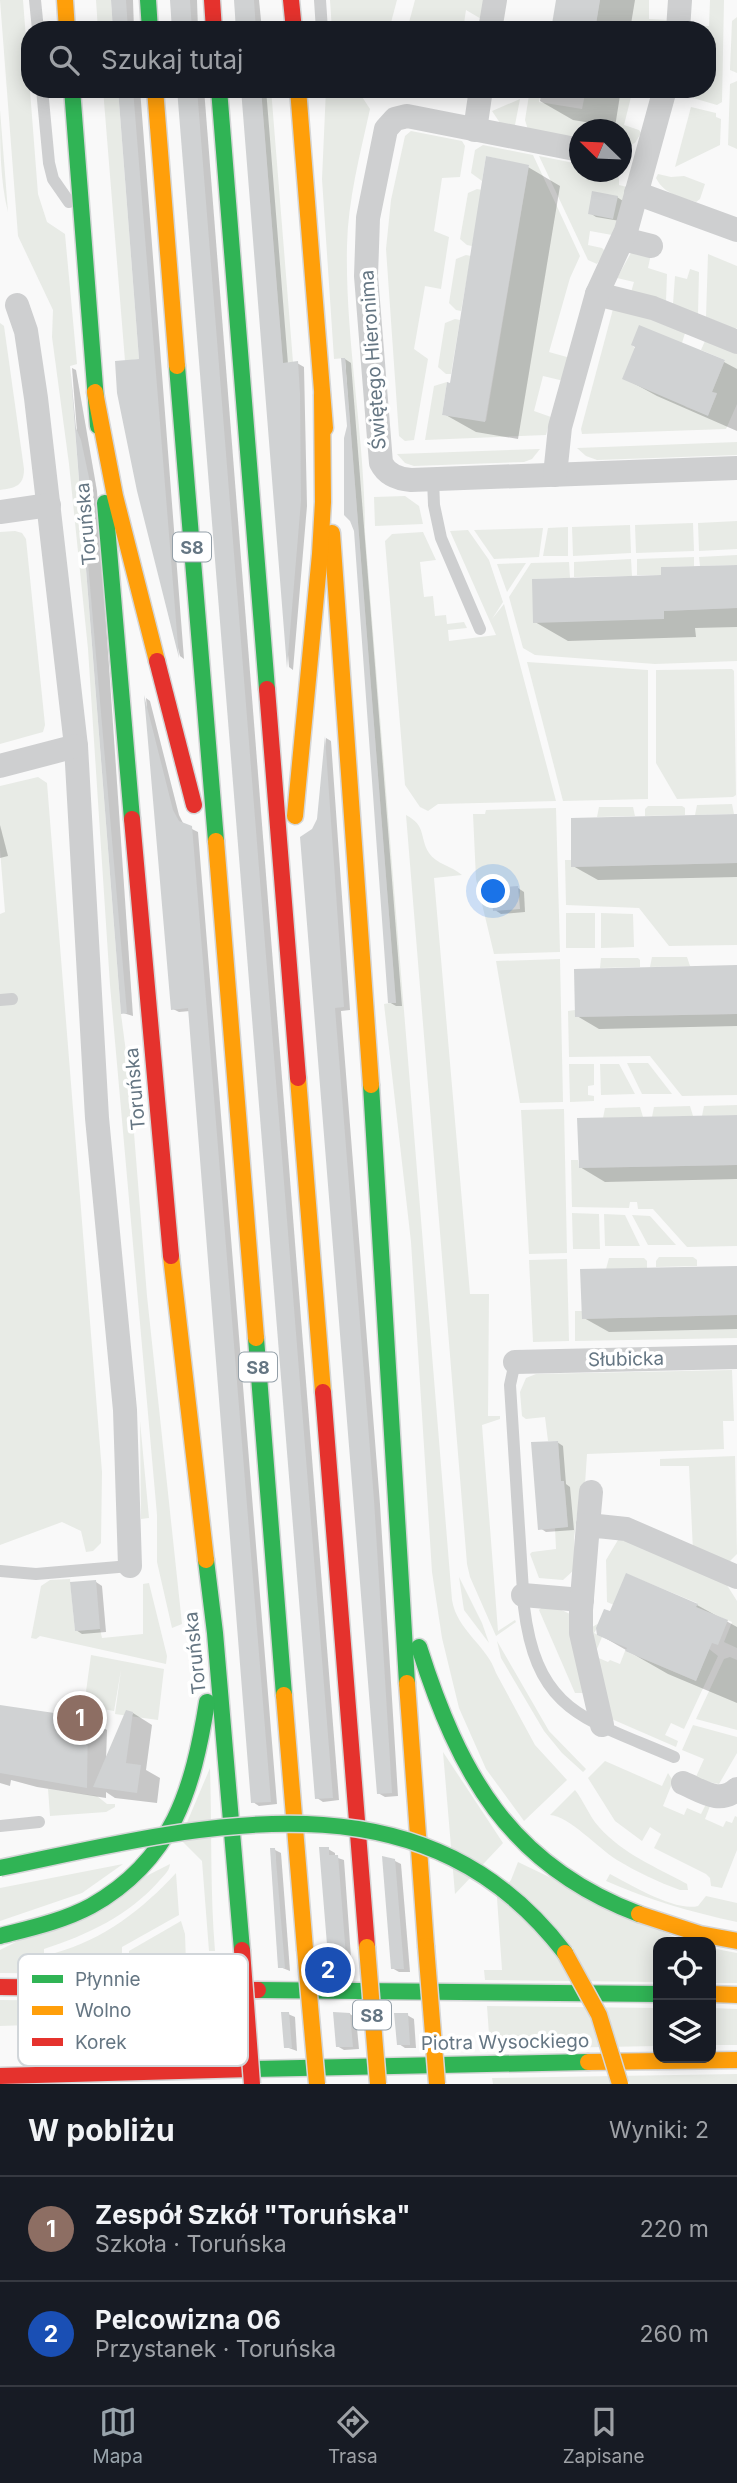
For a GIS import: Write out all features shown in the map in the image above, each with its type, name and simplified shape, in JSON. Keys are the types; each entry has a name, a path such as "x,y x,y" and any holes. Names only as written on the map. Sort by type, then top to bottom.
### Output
{"main road":[{"path":"65,0 66,21"},
{"path":"148,0 149,21"},
{"path":"212,0 213,21"},
{"path":"291,0 293,21"},
{"name":"Toruńska","path":"73,98 95,392 174,1296 215,1633 242,1954"},
{"name":"S8","path":"156,98 317,2084"},
{"name":"S8","path":"220,98 378,2084"},
{"path":"300,98 366,1005 400,1563 437,2084"},
{"path":"95,392 123,528 201,833 213,892 229,1004"},
{"path":"291,996 289,929 292,858 323,502 322,395"},
{"path":"400,1563 418,1643 445,1721 479,1790 503,1821 533,1851 598,1897 649,1920 737,1941"},
{"path":"0,1936 52,1922 78,1912 111,1894 139,1872 171,1832 185,1805 204,1729 215,1633"},
{"path":"0,1868 182,1832 252,1823 341,1824 415,1841 456,1858 486,1876 518,1900 545,1928 572,1962 593,2000 608,2038 620,2084"},
{"path":"0,1987 18,1987"},
{"path":"248,1990 653,1994"},
{"path":"716,1994 737,1995"},
{"name":"Toruńska","path":"248,2030 252,2084"},
{"name":"Piotra Wysockiego","path":"0,2076 737,2060"}],"street":[{"path":"492,21 495,0"},
{"path":"679,21 680,0"},
{"path":"475,130 480,98"},
{"path":"555,475 561,427 597,294 623,239 636,193 633,160 660,98"},
{"name":"Świętego Hieronima","path":"569,148 403,116 389,125 370,199 366,236 366,275 379,458 384,469 396,477 433,479 737,468"},
{"path":"636,193 737,230"},
{"path":"623,239 652,246"},
{"path":"597,294 653,308 737,342"},
{"path":"17,305 26,331 76,746 97,1118 125,1410 131,1566"},
{"path":"0,512 49,505"},
{"path":"0,766 76,746"},
{"name":"Słubicka","path":"515,1362 737,1357"},
{"path":"591,1492 581,1633 599,1715"},
{"path":"588,1525 622,1528 737,1577"},
{"path":"523,1595 582,1600"},
{"path":"683,1783 716,1797 726,1797 737,1789"}],"lane":[{"path":"35,0 36,21"},
{"path":"320,0 321,21"},
{"path":"43,98 50,171 76,218 85,253"},
{"path":"306,182 307,142 314,101"},
{"path":"433,479 434,505 441,538 481,629"},
{"path":"515,1362 510,1385 523,1595 530,1644 537,1664 549,1687 574,1711 599,1715 674,1758"},
{"path":"0,1571 36,1574 131,1566"},
{"path":"0,1825 40,1822"}],"shaded area":[{"path":"0,0 23,0 21,98 31,98 38,194 47,222 65,234 77,364 70,366 121,1014 130,1083 147,1296 182,1624 172,1628 157,1562 157,1515 110,985 88,649 69,464 52,337 53,310 18,236"},
{"path":"96,0 111,0 112,21 97,21"},
{"path":"330,0 397,0 391,21 331,21"},
{"path":"415,0 486,0 483,20 466,10 464,21 409,21"},
{"path":"600,0 649,0 649,19 668,21 596,21"},
{"path":"710,0 724,0 722,102 717,105 693,98 716,98 716,21 709,21"},
{"path":"737,17 737,73 730,70 732,21"},
{"path":"737,81 737,149 728,145 730,84"},
{"path":"104,98 119,98 139,359 125,361"},
{"path":"262,98 272,98 293,362 283,363"},
{"path":"326,98 363,98 370,109 355,177 348,229 349,317 452,1600 460,1621 492,1663 535,1745 567,1780 524,1821 486,1769 459,1708 442,1638 432,1572 411,1242 384,1004 396,1002 345,358 334,359 322,179"},
{"path":"529,98 540,98 539,102 582,109 584,98 631,98 626,119 569,119 569,141 529,133 525,120"},
{"path":"520,99 514,130 502,126 492,111"},
{"path":"691,107 716,113 716,117 721,119 720,145 675,167"},
{"path":"0,110 8,212 2,175"},
{"path":"632,128 641,133 632,144"},
{"path":"411,131 462,141 465,146 460,177 442,178 434,231 449,237 441,289 425,286 414,349 428,359 414,440 405,441 399,436 386,249 391,200 405,136"},
{"path":"483,145 533,155 580,256 570,278 549,352 574,359 568,382 543,376 534,411 551,417 546,435 425,440 434,386 447,382 442,415 486,421 529,166 486,156 482,181 471,173 475,150"},
{"path":"539,156 569,162 569,182 619,182 619,185 627,187 614,233 612,235 590,231 588,245 605,251 597,264 588,260"},
{"path":"658,174 684,176 705,184 700,199 696,202 668,191 656,178"},
{"path":"482,190 472,246 460,239 468,193"},
{"path":"632,251 651,254 648,268 667,274 666,301 630,296 634,282 617,278"},
{"path":"708,254 737,266 735,329 706,317"},
{"path":"471,256 461,311 449,303 456,259"},
{"path":"690,269 699,272 698,314 673,304 675,276 687,279"},
{"path":"618,306 685,333 682,343 632,345 686,407 708,415 717,394 712,392 725,360 701,350 705,341 737,354 737,404 726,429 582,434 581,429 613,309"},
{"path":"460,320 451,374 446,374 438,367 445,323"},
{"path":"0,323 4,326 24,469 18,485 0,490"},
{"path":"737,442 737,455 597,460 586,456 577,448"},
{"path":"540,449 532,459 524,462 414,466 405,463 397,454"},
{"path":"405,496 419,506 423,524 375,526 374,497"},
{"path":"737,521 737,549 699,551 698,523"},
{"path":"693,523 694,551 636,553 635,525"},
{"path":"630,525 631,553 573,556 572,527"},
{"path":"568,527 568,556 543,556 548,528"},
{"path":"543,528 539,557 494,559 474,530"},
{"path":"468,530 489,560 503,602 492,619 504,604 556,801 438,804 428,811 420,807 405,785 385,541 392,534 423,532 436,560 420,562 424,597 433,596 435,616 446,615 447,624 464,622 467,628 448,630 449,641 496,635 450,531"},
{"path":"0,532 22,533 26,539 45,725 43,732 0,744"},
{"path":"737,555 737,565 700,566 699,557"},
{"path":"694,557 694,566 661,567 661,575 637,575 637,559"},
{"path":"631,559 632,576 574,577 574,562"},
{"path":"569,562 570,578 532,579 664,611 737,608 737,661 655,664 535,655 523,648 509,597 531,563"},
{"path":"526,563 507,592 497,564"},
{"path":"527,662 648,670 648,799 563,801"},
{"path":"732,669 736,795 677,799 656,763 656,670"},
{"path":"38,777 47,783 102,1472 101,1543 93,1551 86,1552 81,1531 62,1522 0,1545 0,914 5,912 0,850 0,786"},
{"path":"732,804 734,814 695,815 697,805"},
{"path":"648,806 682,806 685,808 685,815 645,816"},
{"path":"599,807 633,807 635,816 597,817"},
{"path":"556,808 560,952 494,954 476,879 473,814 485,814 486,810"},
{"path":"406,815 417,823 432,857 462,875 434,878 470,1294 489,1294 488,1416 500,1416 500,1419 482,1425 498,1631 515,1620 516,1622 496,1636 467,1564"},
{"path":"565,860 571,860 572,867 737,863 737,945 669,946 639,908 566,905"},
{"path":"566,913 595,913 595,948 566,948"},
{"path":"601,913 633,914 634,947 601,948"},
{"path":"652,957 687,957 690,966 650,967"},
{"path":"601,958 638,958 640,967 600,968"},
{"path":"560,959 563,1102 520,1103 496,961"},
{"path":"575,1010 576,1017 737,1014 737,1095 682,1096 650,1056 569,1057 568,1011"},
{"path":"627,1063 648,1063 672,1094 642,1094"},
{"path":"569,1064 594,1064 594,1085 588,1086 588,1095 594,1096 594,1101 570,1102"},
{"path":"600,1064 619,1064 635,1094 601,1095"},
{"path":"737,1105 737,1115 702,1116 704,1106"},
{"path":"690,1106 693,1116 652,1117 654,1107"},
{"path":"640,1107 643,1117 603,1118 605,1108"},
{"path":"564,1109 567,1253 529,1254 521,1110"},
{"path":"571,1160 578,1160 579,1168 737,1165 737,1246 687,1247 653,1209 638,1209 637,1202 630,1202 629,1208 572,1207"},
{"path":"572,1213 599,1214 600,1249 573,1249"},
{"path":"604,1214 625,1215 640,1246 605,1246"},
{"path":"632,1215 650,1216 676,1245 648,1245"},
{"path":"659,1257 693,1257 697,1260 697,1266 656,1267"},
{"path":"609,1258 644,1258 647,1268 606,1269"},
{"path":"567,1259 569,1341 533,1342 529,1260"},
{"path":"575,1311 582,1311 582,1319 737,1315 737,1338 575,1341"},
{"path":"732,1370 734,1421 723,1421 724,1449 587,1454 583,1515 577,1515 574,1538 575,1569 563,1580 539,1578 530,1554 556,1549 555,1528 568,1527 565,1490 561,1490 558,1441 548,1441 545,1417 526,1419 522,1416 520,1392 526,1378 536,1374"},
{"path":"140,1421 149,1518 141,1519"},
{"path":"735,1456 737,1554 729,1562 693,1551 689,1466 660,1466 660,1459"},
{"path":"621,1535 725,1582 737,1601 737,1648 724,1642 732,1622 696,1607 697,1603 627,1574 614,1605 607,1602 606,1560"},
{"path":"459,1577 482,1623 489,1643 464,1610"},
{"path":"70,1579 75,1631 100,1629 102,1638 143,1634 143,1584 149,1583 167,1656 166,1664 40,1636 31,1638 41,1586 50,1580"},
{"path":"547,1603 570,1614 587,1693 575,1693 539,1610"},
{"path":"601,1622 594,1633 602,1637 594,1656 608,1662 610,1660 620,1664 625,1651 696,1681 709,1649 718,1656 684,1729 671,1723 665,1735 678,1741 676,1747 607,1717 587,1630"},
{"path":"497,1641 549,1731 586,1769 583,1772 562,1753 544,1731 501,1658"},
{"path":"91,1655 164,1669 158,1720 115,1714 121,1670 114,1711 84,1706"},
{"path":"730,1657 737,1660 737,1730 696,1719 724,1659"},
{"path":"693,1725 737,1737 737,1753 719,1784 695,1779 704,1759 682,1750"},
{"path":"443,1752 503,1843 455,1894"},
{"path":"605,1761 662,1786 668,1773 673,1781 663,1806 684,1815 687,1808 701,1814 706,1804 710,1806 705,1819 723,1827 726,1821 732,1823 735,1816 737,1817 737,1850 722,1888 711,1886 710,1878 706,1874 654,1848 661,1834 650,1827 642,1841 615,1821 588,1778"},
{"path":"210,1768 215,1951 209,1951 202,1861 180,1839"},
{"path":"48,1789 97,1796 107,1804 115,1804 115,1807 106,1812 50,1816"},
{"path":"575,1790 595,1823 608,1837 640,1859 687,1884 688,1890 672,1887 632,1869 609,1855 566,1821 550,1815"},
{"path":"518,1862 675,1937 653,1937 653,1982 485,1980 484,1970 502,1970 497,1898 511,1880"},
{"path":"123,1864 82,1893 0,1921 0,1888"},
{"path":"170,1864 166,1873 147,1893 106,1923 44,1949 44,1954 18,1954 18,1973 0,1973 0,1950"},
{"path":"176,1873 179,1915 122,1947 122,1954 55,1954 90,1940 121,1922 150,1899"},
{"path":"610,1874 678,1905 698,1906 706,1896 737,1903 737,1922 638,1894 606,1881"},
{"path":"181,1921 185,1934 186,1954 129,1954 129,1951"},
{"path":"716,1949 737,1953 737,1983 716,1983"},
{"path":"0,2000 18,2000 18,2025 0,2026"},
{"path":"487,2006 653,2008 653,2046 490,2049"},
{"path":"716,2008 737,2009 737,2045 716,2045"},
{"path":"737,2074 737,2084 493,2084 492,2078"}],"building":[{"path":"111,0 126,0 127,21 112,21"},
{"path":"170,0 190,0 191,21 171,21"},
{"path":"234,0 254,0 255,21 235,21"},
{"path":"556,0 600,0 596,21 552,21"},
{"path":"119,98 134,98 179,658 137,491 117,393 115,361 139,359"},
{"path":"178,98 198,98 333,1798 315,1799"},
{"path":"242,98 262,98 283,363 298,361 301,501 287,668"},
{"path":"486,156 529,165 485,422 442,415 447,382 450,383"},
{"path":"592,191 618,196 613,219 588,214"},
{"path":"639,325 725,360 712,392 717,393 708,416 622,379 635,347 631,345"},
{"path":"341,358 345,358 396,1003 388,1003 354,531 344,515 344,438 347,426"},
{"path":"70,365 76,428 91,487 85,494 83,505 127,1013 121,1014"},
{"path":"737,565 737,608 664,611 664,619 533,623 532,579 661,575 661,567"},
{"path":"144,695 173,810 179,821 192,826 271,1802 251,1803 188,1008 171,1010"},
{"path":"325,736 344,1007 335,1008 374,1500 392,1793 377,1794 300,837 312,829 317,819"},
{"path":"737,814 737,863 571,867 571,818"},
{"path":"518,886 520,909 493,911 491,888"},
{"path":"737,965 737,1014 575,1017 574,969"},
{"path":"737,1115 737,1165 579,1168 577,1118"},
{"path":"737,1266 737,1315 582,1319 580,1269"},
{"path":"558,1441 568,1527 538,1530 531,1442"},
{"path":"626,1573 728,1620 718,1645 712,1643 696,1681 625,1651 627,1648 597,1635 596,1628 604,1609 610,1611"},
{"path":"96,1580 100,1629 75,1631 70,1582"},
{"path":"0,1705 61,1714 61,1711 88,1717 87,1788 0,1773"},
{"path":"126,1710 133,1712 126,1763 141,1765 137,1793 93,1787"},
{"path":"319,1847 329,1847 329,1855 338,1855 347,1969 329,1969"},
{"path":"270,1848 275,1848 285,1968 278,1968"},
{"path":"382,1856 395,1859 404,1969 391,1969"},
{"path":"281,2012 289,2012 292,2048 284,2048"},
{"path":"333,2012 350,2013 353,2047 336,2047"},
{"path":"394,2013 408,2013 410,2045 397,2045"}],"traffic: fast":[{"path":"148,0 149,21"},
{"path":"73,98 98,426"},
{"path":"220,98 267,689"},
{"path":"177,366 216,841"},
{"path":"105,503 132,819"},
{"path":"371,1085 407,1683"},
{"path":"256,1338 284,1695"},
{"path":"206,1560 215,1633 242,1950"},
{"path":"419,1647 452,1735 472,1774 495,1809 523,1841 555,1869 594,1894 639,1914"},
{"path":"0,1936 47,1924 91,1906 119,1888 142,1867 160,1844 186,1793 207,1702"},
{"path":"0,1868 151,1837 228,1827 302,1824 375,1832 443,1854 507,1893 565,1953"},
{"path":"258,1990 653,1994"},
{"path":"251,2069 588,2062"}],"traffic: slow":[{"path":"65,0 66,21"},
{"path":"156,98 177,366"},
{"path":"299,98 325,428"},
{"path":"95,392 115,496 157,661"},
{"path":"295,816 320,554 323,502 322,395"},
{"path":"332,533 371,1085"},
{"path":"216,841 256,1338"},
{"path":"298,1078 323,1392"},
{"path":"171,1256 206,1560"},
{"path":"407,1683 426,1946"},
{"path":"284,1695 305,1949"},
{"path":"639,1914 700,1934 737,1941"},
{"path":"426,1946 437,2084"},
{"path":"367,1947 378,2084"},
{"path":"305,1949 317,2084"},
{"path":"565,1953 599,2015 620,2084"},
{"path":"716,1994 737,1995"},
{"path":"588,2062 737,2060"}],"traffic: jam":[{"path":"212,0 213,21"},
{"path":"291,0 293,21"},
{"path":"157,661 194,805"},
{"path":"267,689 298,1078"},
{"path":"132,819 171,1256"},
{"path":"323,1392 367,1947"},
{"path":"242,1950 242,1954"},
{"path":"0,1987 18,1987"},
{"path":"248,1990 258,1990"},
{"path":"248,2030 252,2084"},
{"path":"0,2076 251,2069"}],"place":[{"name":"Zespół Szkół \"Toruńska\"","path":"80,1718"},
{"name":"Pelcowizna 06","path":"328,1970"}]}
